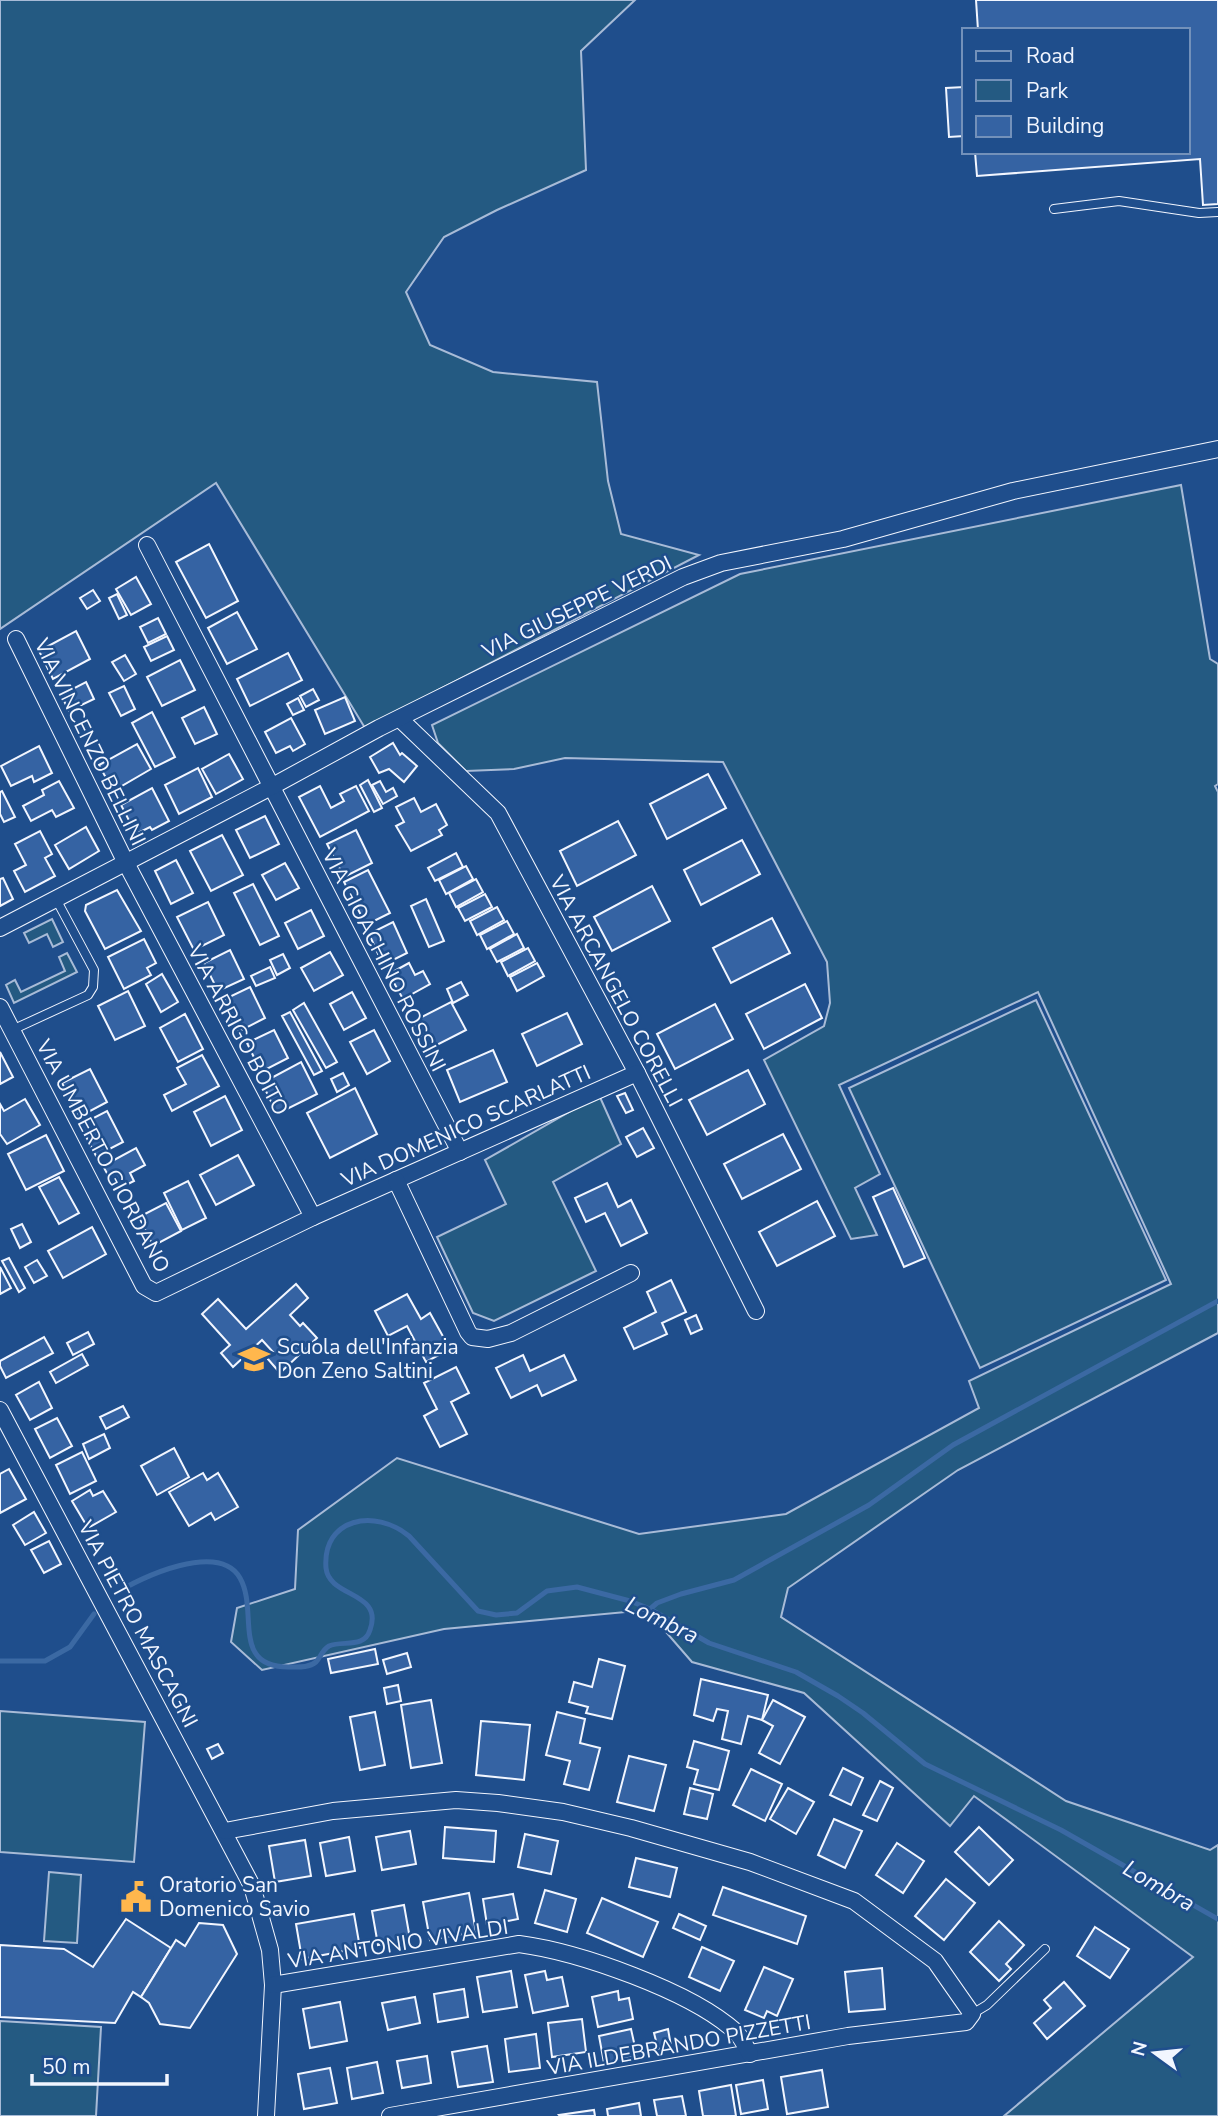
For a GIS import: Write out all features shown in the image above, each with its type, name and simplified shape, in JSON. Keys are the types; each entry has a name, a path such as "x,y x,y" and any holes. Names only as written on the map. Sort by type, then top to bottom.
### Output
{"street":[{"name":"VIA GIUSEPPE VERDI","path":"0,928 400,719 682,577 721,563 844,539 1013,491 1218,449"},
{"name":"VIA GIOACHINO ROSSINI","path":"147,545 460,1152"},
{"name":"VIA VINCENZO BELLINI","path":"16,639 126,863"},
{"name":"VIA ARCANGELO CORELLI","path":"400,719 498,813 637,1073 756,1311"},
{"name":"VIA ARRIGO BOITO","path":"126,863 313,1217"},
{"path":"0,1007 12,1030"},
{"name":"VIA UMBERTO GIORDANO","path":"12,1030 144,1286 156,1293 313,1217"},
{"name":"VIA DOMENICO SCARLATTI","path":"313,1217 637,1073"},
{"path":"396,1180 472,1337 488,1339 511,1332 631,1273"},
{"name":"VIA PIETRO MASCAGNI","path":"0,1410 252,1885 270,1950 273,1985 267,2116"},
{"path":"225,1831 333,1811 456,1800 563,1812 631,1828 750,1862 854,1901 935,1961 972,2014"},
{"name":"VIA ANTONIO VIVALDI","path":"273,1985 519,1944 582,1958 651,1984 707,2010 738,2034 750,2054"},
{"name":"VIA ILDEBRANDO PIZZETTI","path":"390,2116 848,2036 966,2022 972,2014"}],"lane":[{"path":"1054,209 1119,201 1199,213 1218,212"},
{"path":"12,1030 88,995 93,987 94,970 56,899"},
{"path":"972,2014 987,2005 1045,1949"}],"green space":[{"path":"0,0 635,0 581,51 586,170 444,237 406,292 430,345 493,372 597,382 608,481 621,534 699,555 365,728 216,483 0,629"},
{"path":"1181,485 1210,659 1218,664 1218,784 1215,786 1218,792 1218,1333 958,1470 788,1588 781,1617 1066,1801 1210,1850 1218,1845 1218,2116 1004,2116 1193,1957 974,1796 950,1826 804,1693 692,1662 647,1610 444,1629 262,1670 231,1642 237,1608 295,1589 298,1530 397,1458 639,1534 786,1514 979,1408 969,1381 1171,1284 1038,992 839,1085 880,1174 855,1188 877,1235 851,1239 764,1060 824,1026 830,1003 827,962 723,762 565,758 514,769 466,771 438,743 432,725 740,574"},
{"path":"52,919 63,942 53,947 47,934 29,943 24,933"},
{"path":"67,953 77,972 14,1003 6,985 15,980 21,992 65,971 59,957"},
{"path":"1036,1000 1166,1280 980,1368 849,1088"},
{"path":"599,1095 621,1144 553,1182 596,1271 494,1321 473,1313 437,1237 506,1204 485,1160"},
{"path":"0,1711 145,1722 134,1862 0,1852"},
{"path":"49,1872 81,1875 77,1943 44,1941"},
{"path":"0,2021 101,2027 96,2116 0,2116"}],"building":[{"path":"976,0 1218,0 1218,204 1203,205 1200,159 977,176 975,154 1190,154 1190,28 978,28"},
{"path":"962,87 962,136 949,137 946,88"},
{"path":"209,544 238,601 206,618 176,562"},
{"path":"136,577 151,604 131,615 116,589"},
{"path":"93,590 100,601 87,609 80,598"},
{"path":"117,594 127,615 119,619 109,598"},
{"path":"237,612 257,649 227,664 208,628"},
{"path":"158,618 166,634 148,643 140,627"},
{"path":"76,631 90,659 53,679 39,651"},
{"path":"167,636 174,650 151,661 144,647"},
{"path":"288,653 302,680 250,706 237,679"},
{"path":"125,655 136,674 124,681 112,662"},
{"path":"180,660 195,690 162,706 147,677"},
{"path":"86,682 94,699 69,711 61,695"},
{"path":"124,686 135,709 121,716 109,693"},
{"path":"313,689 319,700 306,707 300,696"},
{"path":"345,697 355,721 325,734 315,710"},
{"path":"298,698 304,710 293,715 287,704"},
{"path":"204,707 217,734 195,744 182,718"},
{"path":"152,712 175,757 155,767 132,723"},
{"path":"291,718 305,744 293,751 290,746 276,753 265,732"},
{"path":"393,743 400,755 402,753 417,766 404,782 389,769 379,773 370,757"},
{"path":"137,744 151,769 113,791 99,765"},
{"path":"39,746 52,773 34,782 32,776 11,786 1,766"},
{"path":"229,754 243,779 216,794 202,769"},
{"path":"198,768 212,797 179,814 165,785"},
{"path":"708,774 726,808 667,839 650,804"},
{"path":"368,780 382,808 374,812 360,785"},
{"path":"59,781 74,808 56,817 52,810 31,821 23,806 44,795 42,790"},
{"path":"380,781 386,792 393,788 397,796 383,804 372,785"},
{"path":"320,786 331,808 344,801 340,794 356,786 369,811 320,837 299,797"},
{"path":"152,788 169,821 152,830 150,827 136,834 121,805"},
{"path":"2,791 15,817 4,822 0,814"},
{"path":"414,798 421,812 436,804 447,825 439,830 442,835 411,851 396,826 404,822 396,807"},
{"path":"265,816 279,844 250,858 236,830"},
{"path":"618,821 636,855 577,886 560,851"},
{"path":"86,827 99,851 69,869 55,845"},
{"path":"356,830 372,863 344,877 327,844"},
{"path":"40,831 52,854 45,858 55,876 25,892 14,871 26,865 15,844"},
{"path":"222,835 243,875 211,891 190,851"},
{"path":"742,840 760,874 701,905 684,870"},
{"path":"456,853 463,867 435,881 428,868"},
{"path":"176,860 193,893 171,904 155,871"},
{"path":"285,863 299,888 276,900 262,875"},
{"path":"466,866 473,879 446,894 439,880"},
{"path":"368,870 390,913 366,925 344,882"},
{"path":"3,878 13,899 0,906 0,879"},
{"path":"476,879 483,892 456,907 449,893"},
{"path":"253,884 279,936 260,945 234,893"},
{"path":"652,886 670,921 612,951 594,917"},
{"path":"117,890 141,931 105,949 85,911 86,905"},
{"path":"485,894 492,907 465,921 458,908"},
{"path":"426,899 444,941 429,947 411,906"},
{"path":"208,902 224,935 194,950 177,917"},
{"path":"497,907 504,920 477,935 470,921"},
{"path":"311,910 324,936 298,949 285,923"},
{"path":"772,918 790,953 731,983 713,948"},
{"path":"507,921 514,934 487,949 480,935"},
{"path":"393,922 407,953 383,965 369,934"},
{"path":"517,934 524,948 497,962 490,949"},
{"path":"144,939 156,963 147,968 151,975 124,989 108,957"},
{"path":"528,948 535,961 508,976 501,962"},
{"path":"230,950 244,979 218,991 204,963"},
{"path":"330,952 343,975 314,991 301,968"},
{"path":"283,954 290,968 277,975 270,960"},
{"path":"409,963 415,975 423,971 430,984 403,999 389,974"},
{"path":"537,963 544,976 517,991 510,977"},
{"path":"270,967 275,978 256,986 251,976"},
{"path":"162,974 178,1002 161,1012 146,984"},
{"path":"461,982 468,995 453,1003 447,989"},
{"path":"805,984 822,1018 764,1049 746,1014"},
{"path":"250,987 265,1018 238,1032 223,1000"},
{"path":"128,991 145,1026 115,1040 98,1006"},
{"path":"352,992 366,1018 344,1030 330,1004"},
{"path":"451,1002 466,1030 429,1049 414,1021"},
{"path":"304,1003 337,1062 326,1068 293,1010"},
{"path":"715,1004 733,1039 675,1069 657,1034"},
{"path":"290,1012 322,1071 314,1075 282,1016"},
{"path":"567,1013 582,1044 537,1066 522,1034"},
{"path":"185,1014 203,1049 178,1062 160,1028"},
{"path":"274,1030 288,1058 261,1072 247,1043"},
{"path":"374,1030 390,1061 367,1074 350,1042"},
{"path":"493,1050 507,1082 460,1102 447,1070"},
{"path":"0,1052 13,1077 0,1084"},
{"path":"202,1055 219,1086 172,1111 164,1095 186,1084 177,1068"},
{"path":"301,1062 317,1094 277,1114 262,1083"},
{"path":"90,1069 107,1102 79,1117 62,1083"},
{"path":"748,1070 765,1104 707,1135 689,1100"},
{"path":"343,1073 349,1085 337,1092 331,1079"},
{"path":"355,1088 377,1134 330,1158 307,1113"},
{"path":"625,1093 633,1110 626,1113 617,1096"},
{"path":"225,1096 242,1130 211,1146 194,1112"},
{"path":"25,1099 40,1125 7,1144 0,1134 0,1104 4,1111"},
{"path":"107,1111 123,1142 96,1156 80,1125"},
{"path":"643,1128 654,1148 637,1157 626,1137"},
{"path":"783,1134 801,1169 742,1199 724,1164"},
{"path":"46,1135 64,1171 26,1190 8,1154"},
{"path":"136,1148 145,1165 130,1173 134,1181 116,1190 103,1166"},
{"path":"238,1155 254,1185 216,1205 200,1175"},
{"path":"59,1177 79,1213 59,1224 39,1187"},
{"path":"188,1181 206,1218 182,1230 164,1193"},
{"path":"607,1183 618,1207 631,1200 647,1233 621,1246 605,1213 586,1222 575,1198"},
{"path":"893,1188 925,1258 904,1267 873,1197"},
{"path":"817,1201 835,1236 777,1266 759,1232"},
{"path":"166,1203 181,1231 153,1246 139,1217"},
{"path":"22,1224 31,1242 20,1248 11,1229"},
{"path":"92,1227 106,1254 63,1278 48,1251"},
{"path":"9,1258 25,1288 19,1292 2,1261"},
{"path":"37,1260 47,1276 34,1283 25,1267"},
{"path":"0,1267 11,1288 0,1294"},
{"path":"671,1280 686,1312 662,1323 667,1334 634,1349 624,1328 656,1312 647,1292"},
{"path":"296,1284 308,1298 290,1315 300,1326 303,1323 317,1338 280,1373 267,1358 273,1352 262,1340 233,1367 221,1353 230,1345 202,1314 218,1299 246,1329"},
{"path":"407,1294 421,1319 430,1313 450,1349 426,1362 407,1326 388,1336 375,1311"},
{"path":"696,1315 702,1329 691,1334 685,1320"},
{"path":"88,1332 94,1344 73,1355 67,1343"},
{"path":"44,1337 53,1353 6,1378 0,1361"},
{"path":"82,1354 88,1365 56,1383 50,1372"},
{"path":"523,1355 530,1371 564,1355 576,1380 542,1396 537,1385 511,1398 496,1368"},
{"path":"456,1367 469,1393 451,1402 467,1434 440,1447 424,1416 437,1409 424,1383"},
{"path":"39,1382 52,1408 30,1420 16,1395"},
{"path":"123,1406 129,1417 106,1429 100,1417"},
{"path":"57,1418 72,1446 50,1458 35,1429"},
{"path":"104,1434 110,1448 89,1459 83,1444"},
{"path":"174,1448 189,1477 157,1495 141,1466"},
{"path":"82,1452 96,1481 70,1494 56,1465"},
{"path":"9,1469 26,1499 0,1513 0,1474"},
{"path":"203,1473 207,1480 218,1473 238,1507 215,1520 211,1513 189,1526 169,1492"},
{"path":"90,1490 93,1496 103,1491 116,1512 88,1528 72,1501"},
{"path":"34,1512 46,1533 25,1545 13,1525"},
{"path":"49,1541 61,1564 44,1573 31,1550"},
{"path":"375,1649 378,1664 331,1673 328,1659"},
{"path":"407,1653 411,1667 387,1674 383,1660"},
{"path":"599,1659 625,1666 612,1719 586,1713 588,1707 569,1702 574,1682 592,1687"},
{"path":"701,1679 768,1695 762,1720 748,1716 741,1744 722,1739 728,1711 717,1709 713,1721 694,1715"},
{"path":"398,1685 401,1701 387,1704 384,1688"},
{"path":"431,1700 442,1763 411,1768 401,1705"},
{"path":"773,1700 805,1717 780,1764 759,1753 773,1726 762,1720"},
{"path":"375,1712 385,1765 360,1770 350,1717"},
{"path":"557,1712 585,1719 580,1743 600,1748 589,1790 564,1784 570,1761 546,1755"},
{"path":"481,1721 530,1725 524,1780 476,1775"},
{"path":"694,1741 729,1751 719,1790 694,1784 698,1770 687,1767"},
{"path":"218,1744 223,1753 212,1759 207,1749"},
{"path":"629,1756 666,1765 654,1811 617,1802"},
{"path":"843,1768 863,1778 851,1805 830,1795"},
{"path":"751,1769 782,1784 765,1821 733,1805"},
{"path":"880,1781 893,1788 877,1821 863,1815"},
{"path":"690,1788 713,1794 707,1819 684,1814"},
{"path":"788,1788 814,1802 796,1834 770,1819"},
{"path":"834,1819 862,1831 845,1868 818,1855"},
{"path":"445,1827 496,1831 494,1862 443,1858"},
{"path":"979,1827 1013,1860 989,1885 955,1852"},
{"path":"410,1831 416,1864 382,1870 376,1837"},
{"path":"525,1834 558,1841 551,1874 518,1867"},
{"path":"349,1837 355,1871 326,1876 320,1843"},
{"path":"305,1840 311,1876 275,1882 269,1846"},
{"path":"897,1843 924,1861 903,1893 876,1875"},
{"path":"636,1858 677,1868 670,1897 629,1887"},
{"path":"946,1879 975,1903 944,1940 915,1916"},
{"path":"723,1887 806,1916 797,1944 713,1915"},
{"path":"545,1890 576,1899 567,1932 535,1923"},
{"path":"469,1893 476,1932 430,1940 423,1902"},
{"path":"513,1894 518,1919 487,1925 483,1899"},
{"path":"602,1898 658,1922 643,1957 587,1933"},
{"path":"404,1905 410,1939 378,1945 372,1911"},
{"path":"354,1914 360,1948 302,1959 296,1924"},
{"path":"679,1914 706,1926 700,1940 673,1928"},
{"path":"126,1919 171,1948 141,1997 133,1992 115,2023 0,2017 0,1945 64,1949 93,1967"},
{"path":"999,1921 1024,1945 1006,1964 1011,1969 999,1981 970,1952"},
{"path":"199,1923 223,1925 237,1954 190,2028 160,2024 149,2003 141,1997 176,1940 185,1946"},
{"path":"1095,1927 1129,1949 1110,1978 1077,1956"},
{"path":"702,1947 734,1961 720,1991 689,1977"},
{"path":"764,1967 793,1979 777,2016 767,2011 764,2018 745,2010"},
{"path":"882,1968 885,2009 849,2012 845,1972"},
{"path":"511,1971 517,2007 483,2012 477,1977"},
{"path":"545,1971 547,1980 562,1977 568,2006 533,2013 525,1975"},
{"path":"1064,1982 1085,2006 1047,2039 1034,2023 1051,2008 1044,2000"},
{"path":"464,1989 468,2017 438,2022 434,1994"},
{"path":"618,1991 619,2000 629,1998 633,2019 598,2027 592,1997"},
{"path":"415,1997 420,2023 388,2030 382,2003"},
{"path":"340,2002 347,2041 310,2048 303,2009"},
{"path":"582,2019 586,2052 552,2057 548,2023"},
{"path":"631,2029 637,2056 604,2063 599,2036"},
{"path":"668,2029 671,2046 658,2049 654,2033"},
{"path":"536,2034 540,2068 509,2072 505,2039"},
{"path":"487,2046 493,2082 458,2087 452,2052"},
{"path":"427,2056 431,2083 402,2088 397,2061"},
{"path":"377,2062 383,2093 352,2099 347,2068"},
{"path":"330,2068 337,2103 304,2109 298,2074"},
{"path":"822,2070 828,2107 787,2114 781,2077"},
{"path":"763,2080 768,2109 741,2114 736,2085"},
{"path":"731,2085 736,2116 703,2116 699,2091"},
{"path":"682,2096 686,2116 657,2116 654,2100"},
{"path":"639,2103 641,2116 608,2116 607,2109"},
{"path":"594,2110 595,2116 559,2115"}],"waterway":[{"path":"650,1609 657,1603 681,1594 734,1580 869,1505 953,1445 1218,1301"},
{"name":"Lombra","path":"115,1594 142,1579 179,1566 215,1562 230,1567 240,1578 245,1591 250,1635 253,1648 260,1658 271,1665 307,1666 316,1662 329,1646 358,1642 367,1636 372,1617 369,1608 329,1578 326,1568 327,1551 332,1538 353,1523 381,1522 396,1527 409,1536 478,1611 496,1615 517,1613 547,1591 577,1587 630,1601 650,1609 709,1643 796,1672 863,1713 925,1764 1061,1830 1218,1919"},
{"name":"Lombra","path":"0,1661 45,1661 70,1647 94,1614"}],"place":[{"name":"Scuola dell'Infanzia Don Zeno Saltini","path":"254,1359"},
{"name":"Oratorio San Domenico Savio","path":"136,1897"}]}
